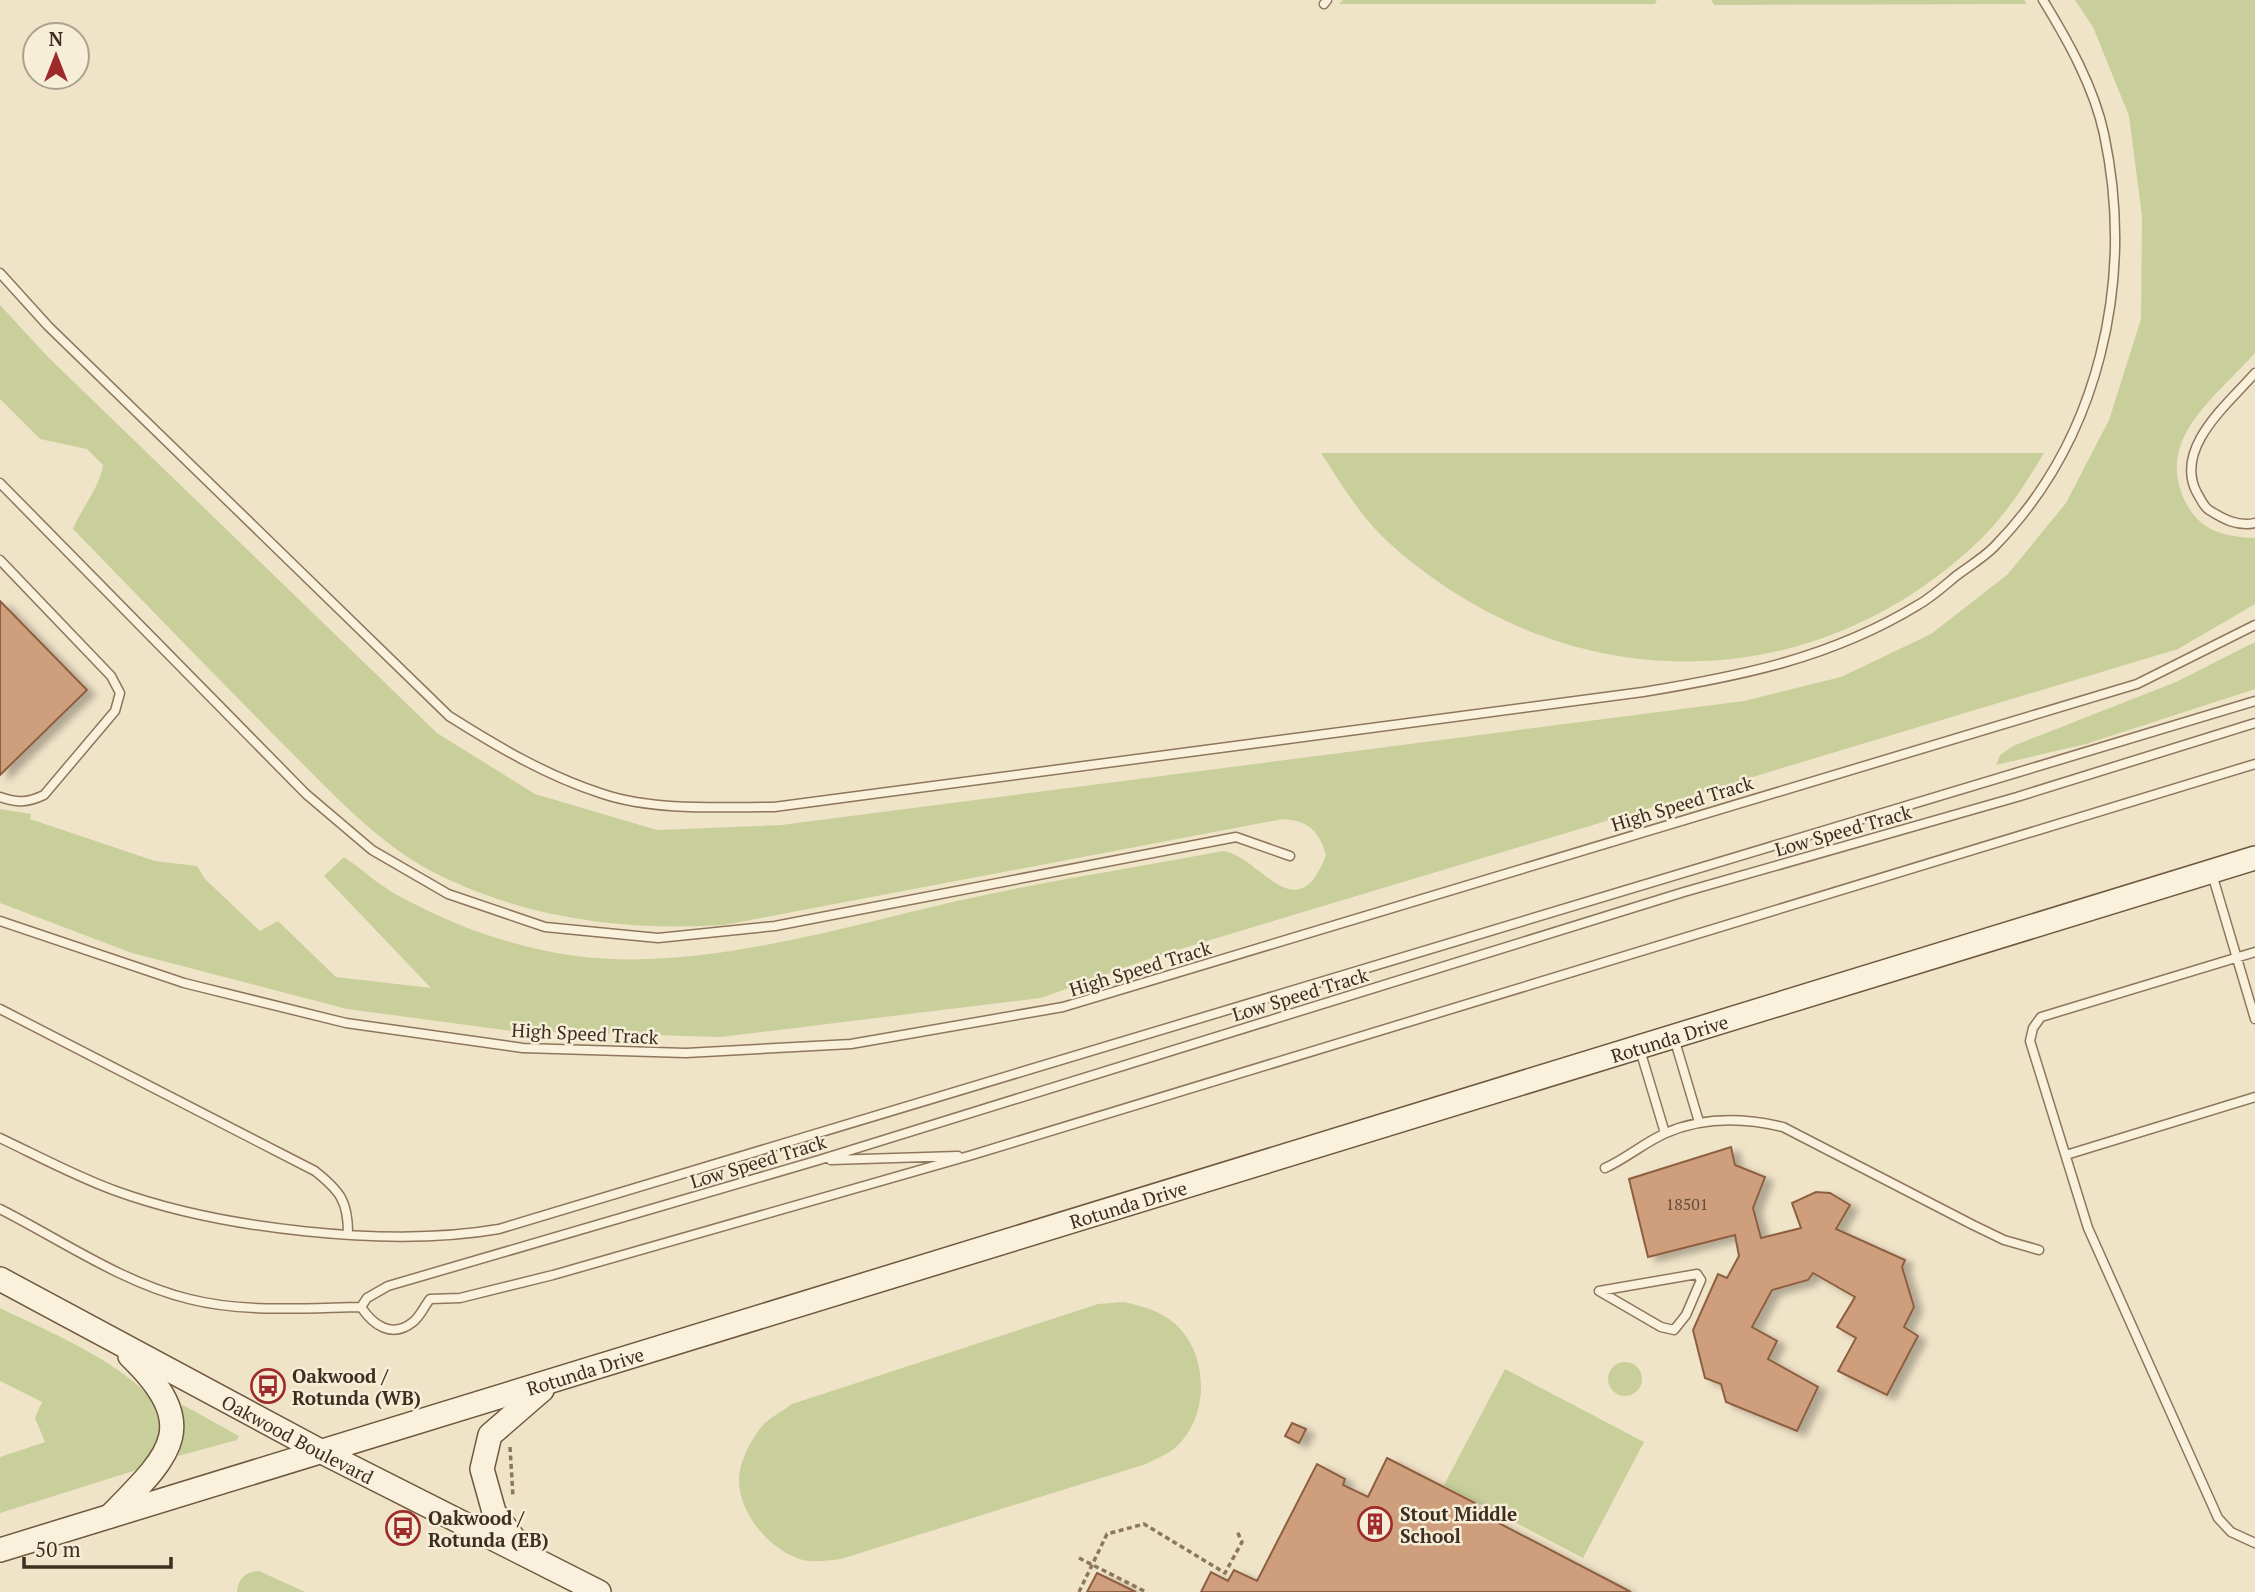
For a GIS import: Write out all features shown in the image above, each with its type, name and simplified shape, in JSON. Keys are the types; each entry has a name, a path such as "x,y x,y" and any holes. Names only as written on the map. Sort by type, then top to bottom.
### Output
{"main road":[{"name":"Rotunda Drive","path":"0,1550 2255,858"},
{"name":"Oakwood Boulevard","path":"0,1279 322,1452 599,1592"},
{"path":"108,1517 155,1470 166,1452 172,1420 163,1391 110,1336"},
{"path":"525,1555 494,1512 484,1478 485,1454 490,1435 555,1380"}],"lane":[{"path":"0,273 48,326 449,716 520,760 605,795 688,808 774,807 1629,694 1741,676 1834,649 1920,605 1993,547 2051,475 2092,391 2112,307 2116,219 2104,133 2073,50 2043,0"},
{"path":"2255,373 2197,445 2191,465 2194,488 2205,508 2226,521 2255,523"},
{"path":"0,483 306,794 372,850 448,894 545,927 658,938 775,926 1237,836 1290,856"},
{"path":"0,560 111,676 121,693 115,711 44,795 29,802 13,802 0,797"},
{"name":"High Speed Track","path":"0,921 184,983 346,1023 523,1048 686,1053 851,1044 1063,1007 2137,684 2255,625"},
{"path":"0,1138 116,1191 230,1223 348,1233 454,1237 499,1229 2255,701"},
{"name":"Low Speed Track","path":"361,1307 367,1298 388,1286 818,1160 1684,891 2017,797 2255,723"},
{"path":"0,1209 142,1283 190,1300 240,1307 361,1307 370,1322 381,1329 397,1328 413,1322 429,1299 460,1298 554,1275 972,1156 2255,764"},
{"path":"2211,871 2255,1019"},
{"path":"2255,953 2040,1017 2033,1028 2030,1041 2088,1228 2218,1518 2231,1532 2255,1542"},
{"path":"0,1009 315,1171 334,1186 348,1209 348,1233"},
{"path":"1674,1037 1699,1122"},
{"path":"1639,1047 1665,1133"},
{"path":"2066,1155 2255,1097"},
{"path":"1605,1168 1630,1157 1665,1133 1699,1122 1757,1121 1783,1128 2004,1240 2039,1250"},
{"path":"818,1160 972,1156"},
{"path":"1698,1274 1701,1280 1686,1315 1674,1330 1661,1327 1599,1290 1698,1274"}],"path":[{"path":"510,1447 514,1502"},
{"path":"1079,1592 1107,1534 1144,1524 1225,1573 1242,1542 1237,1531"},
{"path":"1079,1558 1146,1592"}],"green space":[{"path":"1343,0 1657,0 1655,4 1339,4"},
{"path":"1711,0 2024,0 2027,4 1714,5"},
{"path":"2075,0 2255,0 2255,353 2193,421 2177,460 2178,482 2187,505 2200,521 2225,534 2255,538 2255,604 2178,649 1157,956 1041,998 720,1037 512,1031 347,1009 132,953 0,903 0,809 31,814 30,819 155,861 197,866 205,879 260,931 278,921 336,977 431,988 324,876 344,857 401,897 486,934 553,952 622,959 670,958 768,945 990,894 1223,851 1237,856 1278,884 1290,889 1303,888 1315,877 1326,855 1312,829 1300,822 1283,819 724,925 652,926 580,919 509,903 474,891 419,864 359,819 73,529 98,482 103,465 87,449 40,439 0,399 0,305 48,357 437,733 535,794 657,830 781,825 1744,701 1841,677 1931,634 2008,574 2066,503 2109,420 2141,319 2142,216 2129,116 2093,27"},
{"path":"1321,453 2044,453 2016,497 1982,538 1915,592 1842,631 1765,654 1686,662 1607,654 1530,631 1456,594 1378,532 1352,500"},
{"path":"2255,642 2255,689 2086,744 1996,765 2000,755 2013,746 2176,682"},
{"path":"1124,1302 1156,1311 1173,1322 1194,1350 1199,1367 1200,1403 1195,1420 1186,1435 1168,1453 1146,1464 841,1559 808,1561 795,1557 771,1542 752,1520 741,1494 739,1480 743,1459 762,1426 792,1404 1098,1304"},
{"path":"0,1308 100,1359 148,1395 161,1415 162,1435 143,1468 0,1513 0,1457 45,1442 35,1418 42,1402 0,1381"},
{"path":"1625,1362 1637,1367 1642,1379 1637,1391 1625,1396 1613,1391 1608,1379 1613,1367"},
{"path":"1505,1369 1644,1442 1583,1558 1444,1485"},
{"path":"183,1405 239,1436 237,1440 178,1456 182,1430 179,1407"},
{"path":"259,1571 305,1592 237,1592 244,1577"}],"building":[{"path":"0,601 87,690 0,775"},
{"path":"1731,1147 1735,1165 1765,1177 1753,1208 1761,1238 1801,1228 1792,1203 1816,1192 1830,1193 1850,1205 1836,1229 1905,1260 1902,1267 1914,1307 1904,1327 1918,1336 1887,1395 1838,1371 1856,1338 1837,1327 1855,1297 1813,1273 1808,1280 1772,1290 1752,1327 1777,1341 1768,1359 1818,1387 1797,1431 1726,1402 1721,1384 1705,1378 1693,1330 1718,1274 1727,1278 1739,1256 1735,1235 1648,1257 1629,1179"},
{"path":"1292,1423 1306,1429 1299,1443 1285,1436"},
{"name":"Stout Middle School","path":"1387,1458 1475,1503 1472,1509 1631,1592 1201,1592 1211,1572 1228,1581 1234,1570 1257,1581 1317,1464 1345,1479 1343,1485 1368,1497"},
{"path":"1097,1573 1136,1592 1087,1592"}],"place":[{"name":"Oakwood / Rotunda (WB)","path":"268,1386"},
{"name":"Stout Middle School","path":"1375,1524"},
{"name":"Oakwood / Rotunda (EB)","path":"403,1528"}]}
